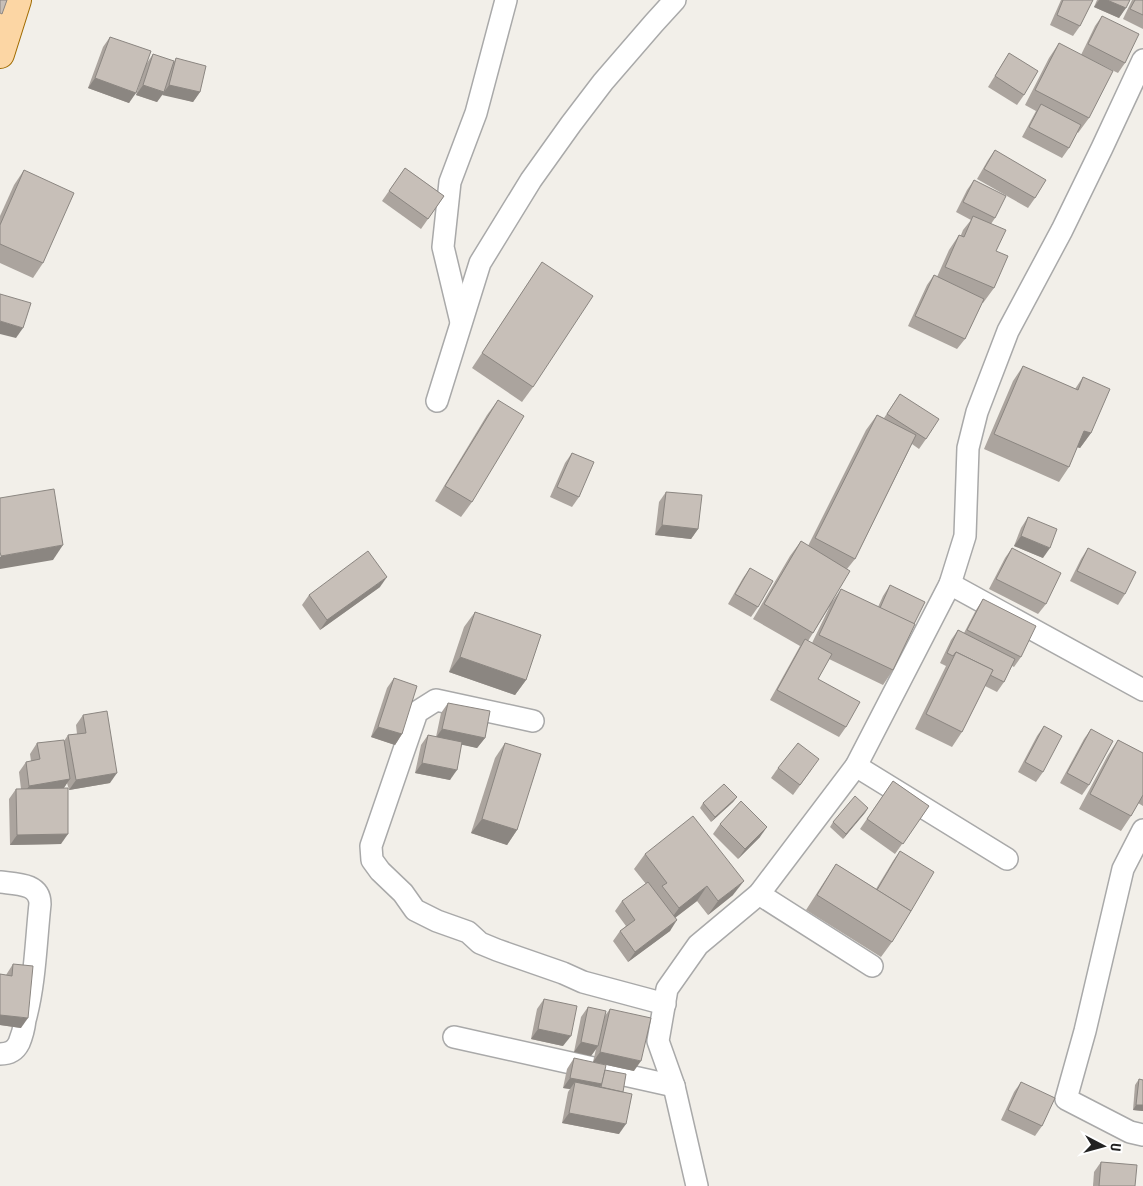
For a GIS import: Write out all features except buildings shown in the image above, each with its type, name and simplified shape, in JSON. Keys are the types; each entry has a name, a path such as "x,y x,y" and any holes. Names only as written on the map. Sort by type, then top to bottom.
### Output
{"main road":[{"path":"0,54 17,0"}],"street":[{"path":"461,322 443,247 450,182 476,113 506,0"},
{"path":"437,401 480,263 531,180 571,124 603,82 675,0"},
{"path":"697,1186 674,1086 658,1042 668,989 698,945 760,894 856,766 950,584 965,536 968,448 977,412 1008,331 1062,230 1143,60"},
{"path":"950,584 1143,690"},
{"path":"533,721 436,700 418,712 371,846 372,860 403,894 414,910 468,932 480,943 583,982 665,1004"},
{"path":"856,766 1007,859"},
{"path":"1143,830 1122,869 1085,1031 1066,1099 1130,1132 1143,1135"},
{"path":"0,882 30,888 37,892 40,897 29,1005 22,1036 19,1044 13,1051 0,1054"},
{"path":"760,894 872,966"},
{"path":"454,1037 674,1086"}]}
